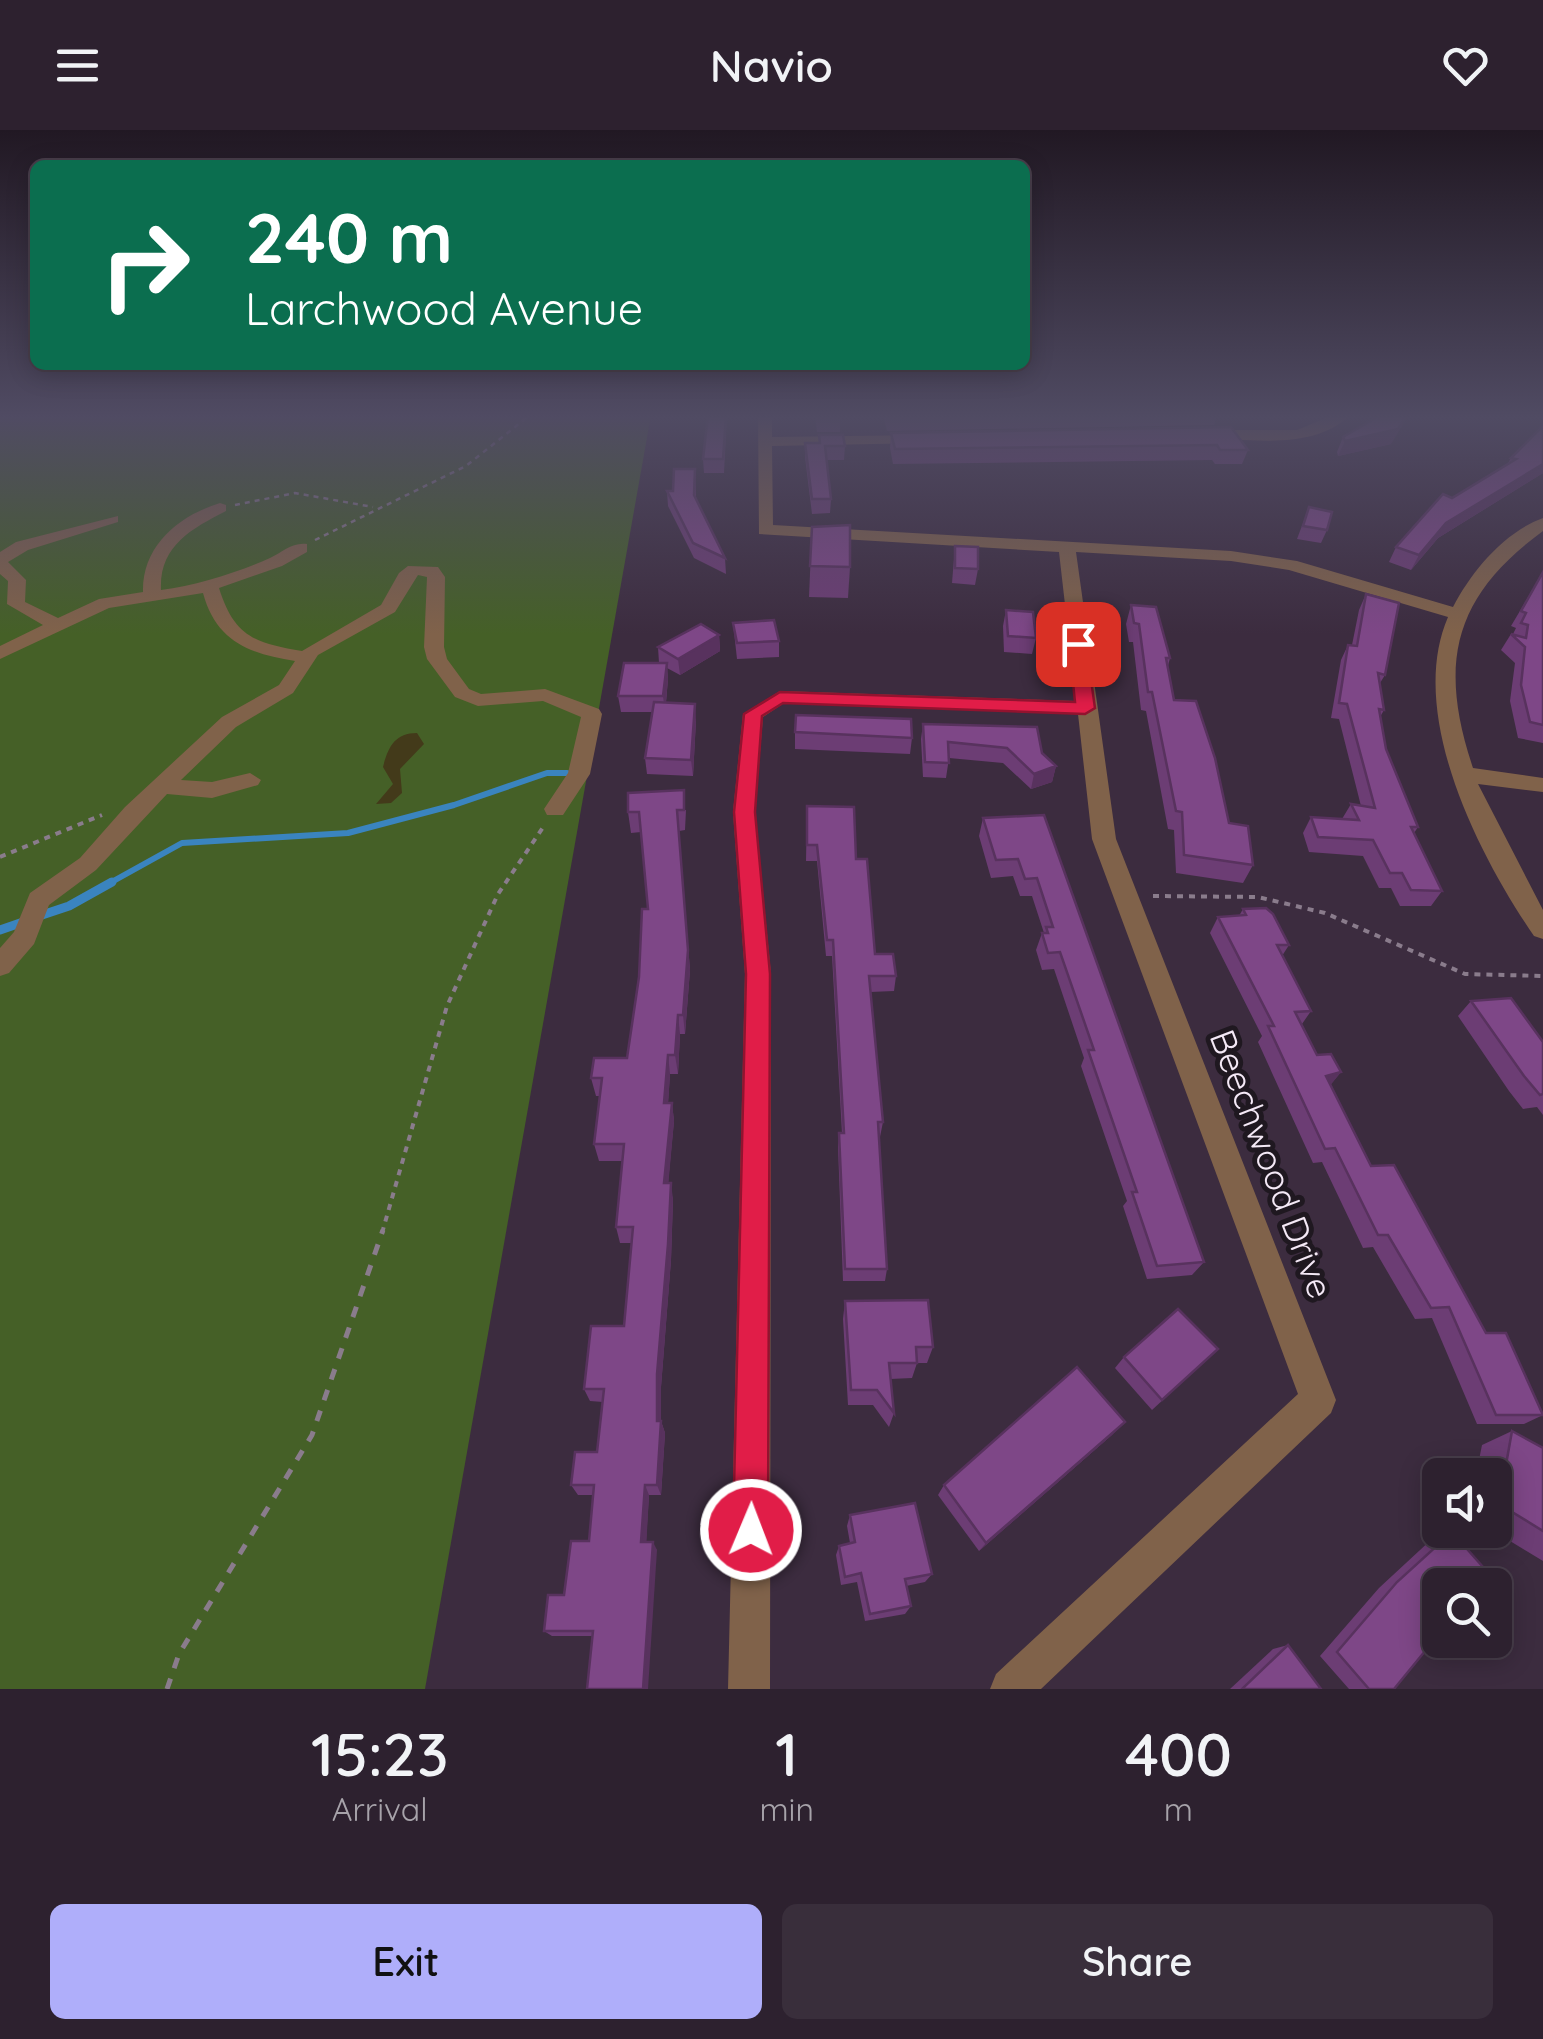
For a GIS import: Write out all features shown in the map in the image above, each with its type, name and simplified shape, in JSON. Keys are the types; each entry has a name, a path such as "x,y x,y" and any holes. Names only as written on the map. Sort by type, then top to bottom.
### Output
{"street":[{"path":"765,488 765,530 1231,556 1291,565 1454,613"},
{"path":"152,596 152,573 159,549 174,530 220,508"},
{"path":"58,626 16,604 17,580 0,562 22,546 112,519"},
{"path":"1543,523 1512,542 1454,613 1442,677 1445,716 1461,774 1522,902 1543,929"},
{"name":"Beechwood Drive","path":"1011,1689 1318,1400 1104,839 1066,547"},
{"path":"0,653 105,603 210,586 276,562 301,548"},
{"path":"0,966 24,937 36,903 88,864 166,780 229,722 286,689 306,657 333,636 388,608 409,572 432,572 436,577 437,659 462,693 478,700 545,694 592,714 579,774 555,809"},
{"path":"210,586 217,618 238,639 259,650 306,657"},
{"path":"748,1689 758,974 744,812 753,714 780,697 1085,708"},
{"path":"1461,774 1543,785"},
{"path":"166,780 169,787 196,791 250,780"}],"path":[{"path":"301,548 419,488"},
{"path":"220,508 296,493 376,508"},
{"path":"168,1689 180,1654 312,1435 389,1214 447,1006 498,894 555,809"},
{"path":"0,858 107,812"},
{"path":"1127,898 1204,893 1258,897 1324,913 1466,974 1543,976"}],"green space":[{"path":"0,488 638,488 425,1689 0,1689"}],"sand":[{"path":"417,733 424,744 400,769 402,793 391,803 376,804 393,784 383,767 390,747 398,738"}],"building":[{"path":"673,488 694,488 694,495 725,558 693,543 667,491"},
{"path":"811,488 830,488 831,499 812,499"},
{"path":"1469,488 1504,488 1446,523 1419,555 1396,547 1443,494 1452,498"},
{"path":"1309,507 1332,512 1327,530 1303,526"},
{"path":"850,525 850,567 810,566 812,527"},
{"path":"955,546 978,547 978,569 955,568"},
{"path":"1543,572 1543,725 1530,722 1521,685 1525,647 1511,634 1526,638 1528,625 1521,623 1526,613 1521,611"},
{"path":"1366,594 1399,603 1385,675 1378,673 1384,710 1379,709 1386,749 1418,827 1411,827 1442,891 1411,890 1402,873 1390,873 1373,840 1318,837 1311,817 1359,820 1351,804 1375,808 1347,704 1339,703 1348,645 1357,646"},
{"path":"1131,605 1156,607 1170,658 1166,658 1174,700 1196,701 1215,758 1229,823 1248,826 1253,865 1184,855 1182,812 1176,811 1152,692 1148,692 1139,624 1134,623"},
{"path":"1006,610 1033,612 1036,638 1008,636"},
{"path":"774,620 779,641 737,643 733,623"},
{"path":"701,624 719,635 678,659 658,647"},
{"path":"624,663 667,663 663,696 618,696"},
{"path":"654,702 695,704 691,760 645,758"},
{"path":"796,715 911,719 912,738 795,732"},
{"path":"923,724 1037,727 1042,753 1056,766 1034,774 1007,748 948,742 949,763 925,762"},
{"path":"684,790 684,810 677,810 688,950 683,1015 678,1015 675,1055 668,1055 664,1103 672,1103 664,1183 671,1183 657,1374 657,1421 661,1421 657,1485 645,1485 641,1542 653,1542 643,1689 587,1689 593,1631 544,1631 548,1595 564,1595 571,1541 589,1541 594,1485 571,1485 575,1452 597,1452 604,1389 584,1389 591,1326 624,1326 633,1227 616,1227 624,1144 594,1144 602,1078 591,1078 594,1058 627,1058 639,977 642,909 648,909 639,812 628,812 628,793"},
{"path":"807,806 854,807 856,859 867,859 875,954 893,954 896,976 869,976 883,1122 878,1122 887,1269 845,1269 839,1133 844,1133 833,940 827,940 817,845 807,845"},
{"path":"1044,815 1204,1262 1157,1266 1132,1192 1137,1192 1088,1050 1094,1050 1060,952 1048,953 1042,933 1048,933 1046,927 1053,927 1037,878 1025,879 1018,859 996,860 983,818"},
{"path":"1266,908 1289,945 1277,945 1311,1011 1295,1012 1317,1055 1331,1054 1341,1072 1326,1076 1371,1166 1394,1165 1486,1333 1506,1333 1543,1415 1496,1415 1449,1307 1431,1308 1388,1235 1378,1235 1335,1148 1325,1149 1268,1026 1274,1026 1218,917 1246,915 1243,909"},
{"path":"1511,998 1543,1042 1540,1095 1471,1001"},
{"path":"928,1300 933,1347 916,1347 917,1363 889,1363 894,1413 877,1390 851,1390 845,1301"},
{"path":"1178,1309 1218,1349 1162,1400 1124,1357"},
{"path":"1077,1367 1125,1422 986,1543 944,1485"},
{"path":"1512,1431 1543,1448 1543,1531 1512,1512 1512,1458 1507,1458"},
{"path":"915,1503 932,1574 905,1579 911,1606 870,1614 861,1573 845,1577 839,1546 855,1542 850,1515"},
{"path":"1434,1548 1466,1548 1484,1568 1422,1568 1422,1655 1394,1689 1369,1689 1337,1652 1397,1582"},
{"path":"1288,1645 1321,1689 1242,1689"}],"waterway":[{"path":"108,884 182,843 348,833 454,805 547,773 567,773"},
{"path":"39,916 69,906 112,882"},
{"path":"0,930 26,921"}],"route":[{"path":"751,1530 758,974 744,812 753,714 780,697 1085,708 1078,644"}]}
